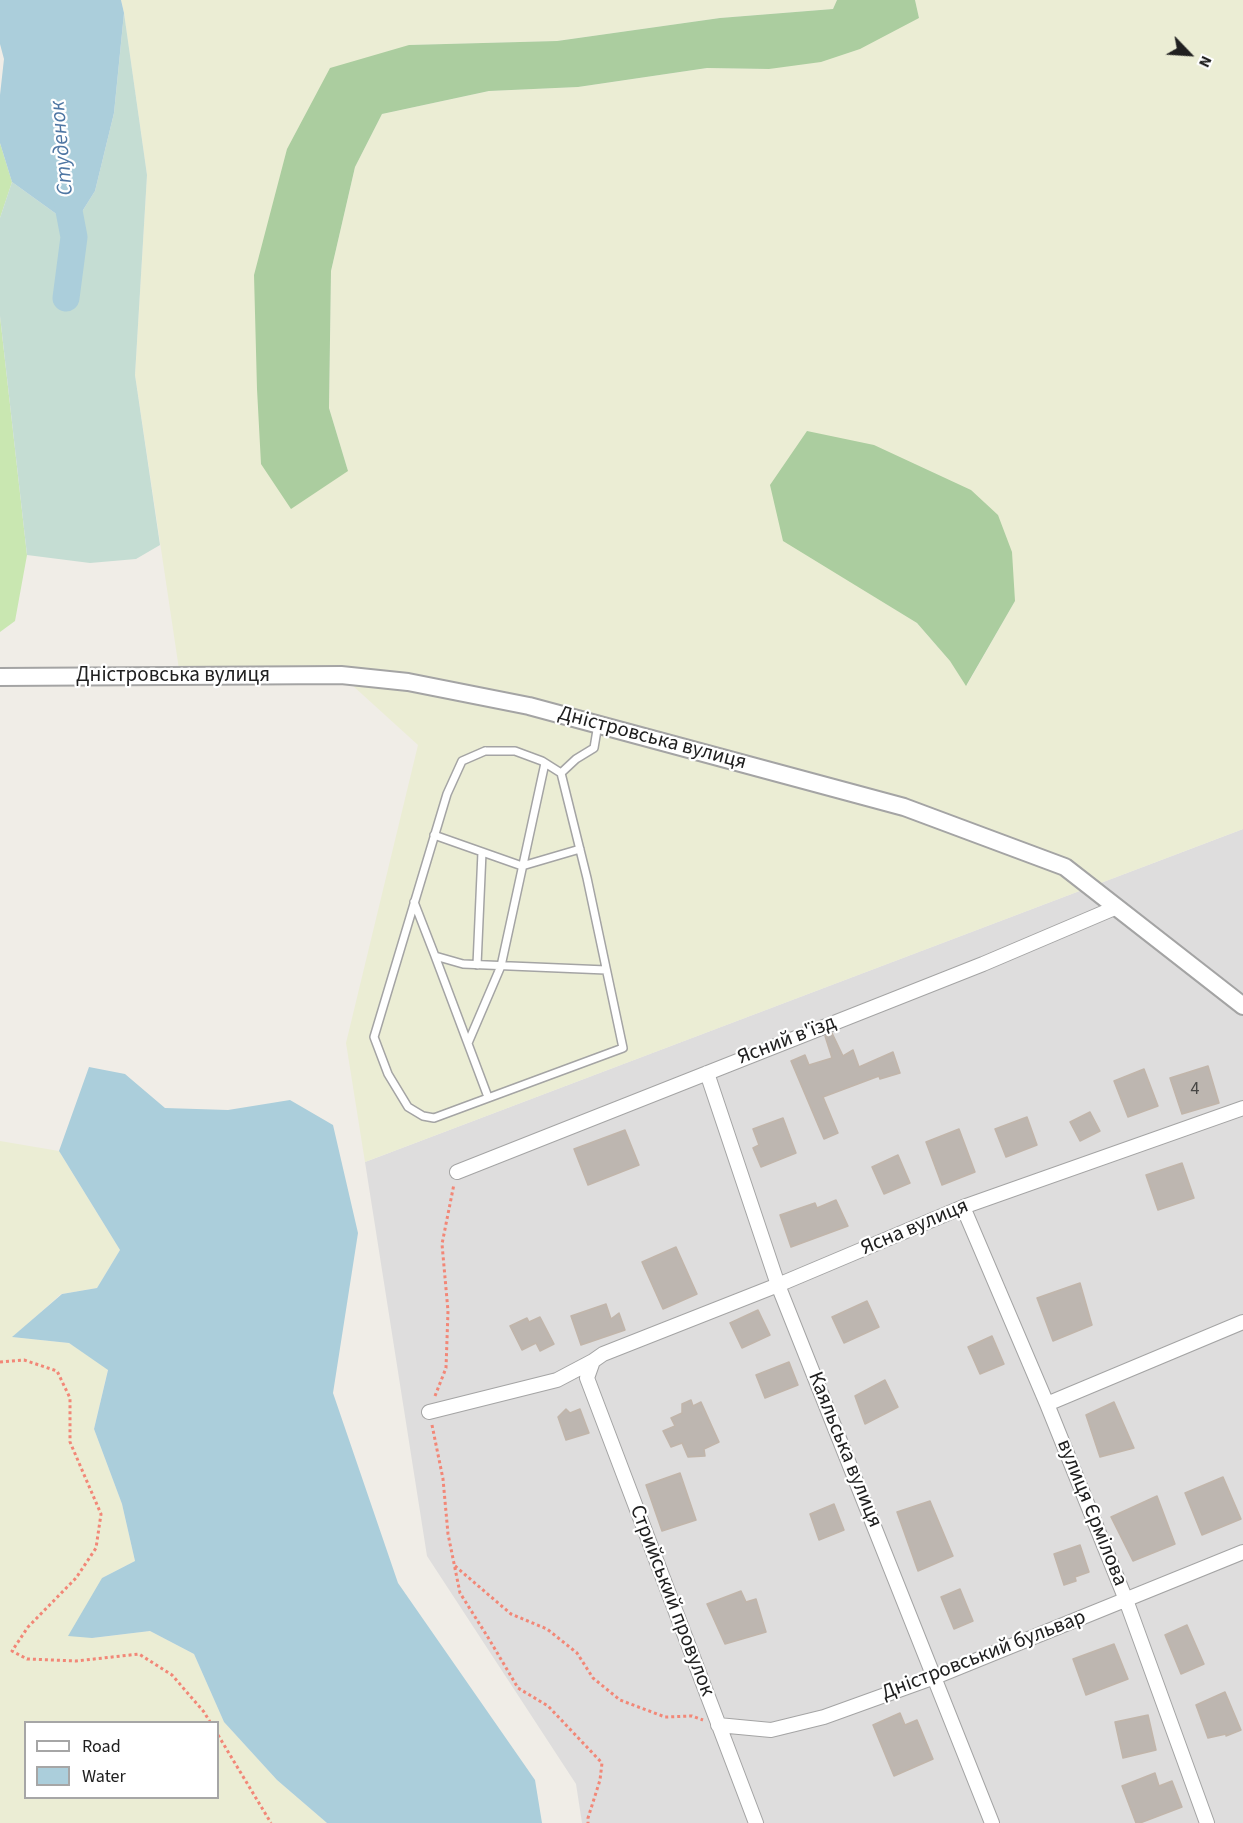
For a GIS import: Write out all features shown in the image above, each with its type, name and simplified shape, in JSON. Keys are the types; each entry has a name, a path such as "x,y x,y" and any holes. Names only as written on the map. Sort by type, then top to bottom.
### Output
{"street":[{"name":"Дністровська вулиця","path":"0,677 341,675 408,682 518,703 598,724 904,807 1065,867 1243,1006"},
{"name":"Ясний в'їзд","path":"457,1172 983,964 1117,908"},
{"name":"Каяльська вулиця","path":"707,1072 778,1285 992,1823"},
{"name":"Ясна вулиця","path":"429,1412 557,1380 603,1354 778,1285 963,1207 1243,1108"},
{"name":"вулиця Єрмілова","path":"963,1207 1047,1404 1126,1600 1207,1823"},
{"path":"1047,1404 1243,1322"},
{"name":"Стрийський провулок","path":"593,1361 586,1378 756,1823"},
{"name":"Дністровський бульвар","path":"718,1725 771,1730 824,1717 935,1677 1243,1551"}],"lane":[{"path":"561,773 576,759 594,748 598,724"},
{"path":"485,751 514,751 545,763 561,773 580,849 623,1048 434,1118 423,1116 408,1107 388,1074 374,1037 447,794 462,762 485,751"},
{"path":"468,1043 501,966 545,763"},
{"path":"434,835 522,866 580,849"},
{"path":"477,964 482,852"},
{"path":"414,902 488,1097"},
{"path":"435,957 463,964 606,970"}],"path":[{"path":"457,1172 442,1244 448,1311 446,1368 429,1412 443,1479 448,1534 454,1565 460,1593 518,1688 548,1706 602,1763 600,1780 588,1823"},
{"path":"0,1362 24,1360 57,1371 70,1398 70,1442 101,1514 96,1548 76,1578 28,1627 12,1651 27,1659 76,1661 139,1654 172,1675 209,1721"},
{"path":"454,1565 511,1614 548,1629 577,1653 593,1678 620,1700 665,1717 692,1716 718,1725"},
{"path":"219,1737 272,1823"}],"shaded area":[{"path":"1243,829 1243,1823 582,1823 576,1784 427,1556 365,1162"}],"green space":[{"path":"121,0 837,0 833,9 720,18 557,41 409,45 254,275 348,471 329,408 331,271 355,167 382,114 489,91 578,87 707,68 769,69 919,18 915,0 1243,0 1243,829 365,1162 346,1043 418,745 341,675 180,676 135,375 147,175","holes":["867,592 1015,601 967,685 950,661 917,623"]},
{"path":"837,0 915,0 919,18 860,49 821,62 769,69 707,68 578,87 489,91 382,114 355,167 331,271 329,408 348,471 291,509 261,464 254,275 287,149 330,68 409,45 557,41 720,18 833,9"},
{"path":"124,13 147,175 135,375 160,545 136,559 90,563 27,555 0,316 0,218 12,182 73,226 95,191 114,113"},
{"path":"0,143 12,182 0,218"},
{"path":"0,316 27,555 15,621 0,632"},
{"path":"807,431 874,445 971,490 998,515 1012,552 1015,601 966,686 950,661 917,623 783,541 770,485"},
{"path":"0,1141 59,1151 120,1250 97,1288 61,1294 13,1337 69,1343 108,1369 94,1429 122,1504 135,1561 102,1578 92,1638 150,1631 194,1654 224,1722 277,1780 327,1823 0,1823"}],"water":[{"path":"0,0 121,0 124,13 114,113 95,191 73,226 12,182 0,143 0,95 4,59 0,44"},
{"path":"89,1067 125,1074 165,1108 228,1110 290,1100 333,1125 358,1233 333,1393 398,1583 535,1780 542,1823 327,1823 277,1780 224,1722 194,1654 150,1631 92,1638 68,1636 102,1578 135,1561 122,1504 94,1429 108,1370 69,1343 12,1337 62,1294 97,1288 120,1250 59,1151"}],"building":[{"path":"832,1033 843,1056 853,1050 859,1067 893,1052 900,1073 880,1079 879,1076 823,1097 838,1133 824,1139 791,1061 805,1055 809,1065 832,1058 825,1036"},
{"path":"1208,1066 1219,1103 1182,1114 1170,1078"},
{"path":"1144,1069 1158,1106 1128,1117 1114,1081"},
{"path":"1090,1112 1100,1131 1080,1141 1070,1122"},
{"path":"1027,1117 1037,1145 1006,1157 995,1129"},
{"path":"783,1118 796,1153 761,1167 753,1148 759,1145 753,1129"},
{"path":"959,1129 975,1172 942,1185 926,1142"},
{"path":"625,1130 639,1165 588,1185 574,1149"},
{"path":"898,1155 910,1183 884,1194 872,1167"},
{"path":"1182,1163 1194,1198 1158,1210 1146,1175"},
{"path":"836,1200 848,1226 791,1247 780,1215 815,1203 817,1208"},
{"path":"676,1247 697,1294 663,1309 642,1262"},
{"path":"1080,1283 1092,1325 1053,1341 1037,1298"},
{"path":"867,1301 879,1327 844,1343 832,1317"},
{"path":"606,1304 611,1319 619,1313 625,1330 581,1345 571,1316"},
{"path":"758,1310 770,1335 742,1348 730,1323"},
{"path":"540,1317 554,1344 540,1351 536,1343 522,1350 510,1326 527,1318 529,1322"},
{"path":"992,1336 1004,1364 980,1374 968,1347"},
{"path":"789,1362 798,1385 765,1398 756,1375"},
{"path":"885,1380 898,1407 865,1424 855,1396"},
{"path":"691,1400 693,1406 701,1402 719,1442 704,1449 705,1456 688,1457 682,1443 671,1447 663,1431 675,1426 671,1418 682,1413 682,1404"},
{"path":"1114,1402 1134,1448 1100,1457 1086,1415"},
{"path":"566,1409 570,1413 580,1409 589,1433 566,1440 558,1417"},
{"path":"680,1473 696,1520 662,1531 646,1485"},
{"path":"1223,1477 1241,1519 1202,1535 1185,1493"},
{"path":"1157,1496 1175,1544 1133,1561 1111,1517"},
{"path":"930,1501 953,1556 918,1571 897,1512"},
{"path":"834,1504 844,1530 819,1540 810,1514"},
{"path":"1080,1545 1089,1572 1075,1577 1076,1581 1064,1585 1054,1554"},
{"path":"960,1589 973,1621 954,1629 941,1597"},
{"path":"741,1591 746,1602 756,1599 766,1632 725,1644 707,1604"},
{"path":"1187,1625 1204,1664 1181,1674 1165,1635"},
{"path":"1114,1644 1128,1679 1086,1695 1073,1659"},
{"path":"1225,1692 1241,1730 1226,1736 1226,1734 1208,1738 1196,1705"},
{"path":"900,1713 905,1725 917,1720 933,1759 894,1776 873,1725"},
{"path":"1148,1715 1156,1750 1123,1758 1115,1722"},
{"path":"1155,1773 1159,1786 1172,1781 1182,1807 1136,1823 1122,1786"}],"waterway":[{"name":"Студенок","path":"65,190 74,237 66,298"}]}
